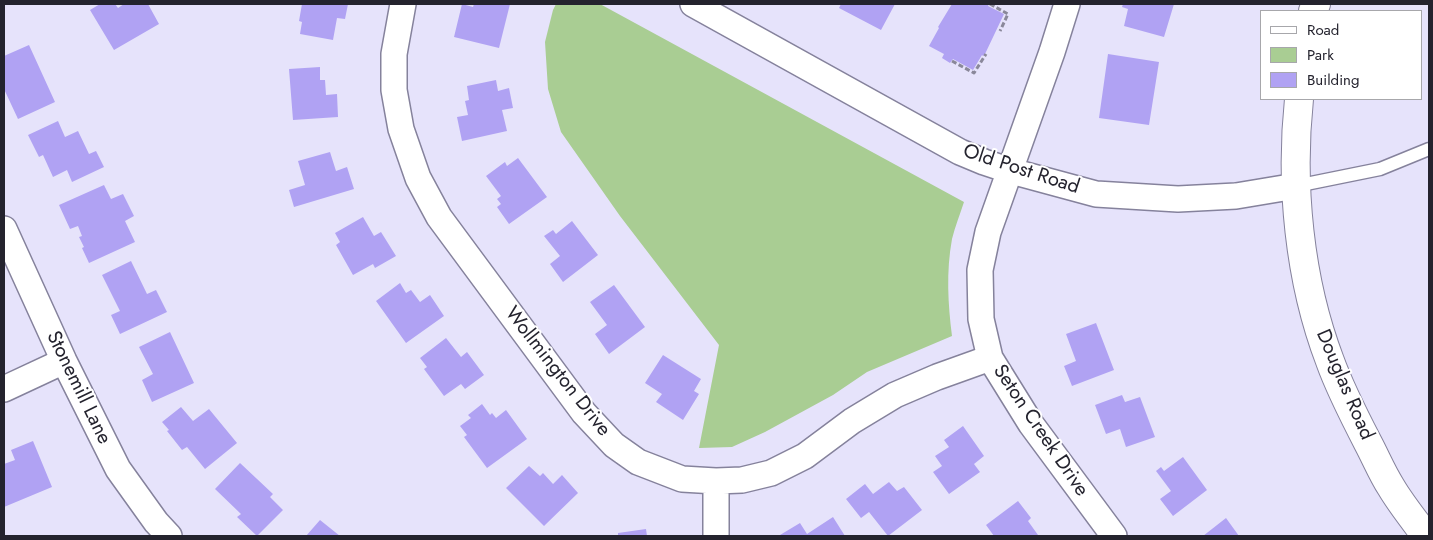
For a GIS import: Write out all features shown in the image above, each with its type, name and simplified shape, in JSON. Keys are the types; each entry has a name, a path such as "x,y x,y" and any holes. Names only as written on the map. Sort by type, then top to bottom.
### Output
{"street":[{"name":"Wollmington Drive","path":"403,4 394,54 394,90 400,129 418,178 439,217 584,414 614,445 638,462 682,478 716,481 742,480 771,473 805,456 852,421 895,395 937,377 990,358"},
{"name":"Old Post Road","path":"693,4 960,152 1011,171 1096,194 1178,199 1236,196 1296,186"},
{"name":"Seton Creek Drive","path":"1067,4 1011,171 988,232 980,270 981,319 990,358 1031,424 1114,536"},
{"name":"Douglas Road","path":"1299,100 1295,147 1296,186 1308,286 1317,323 1329,360 1347,402 1391,487 1426,536"},
{"name":"Stonemill Lane","path":"4,230 64,361 118,469 168,536"},
{"path":"4,389 64,361"},
{"path":"716,481 716,536"}],"lane":[{"path":"1296,186 1380,169 1429,149"}],"path":[{"path":"990,4 1008,14 1000,31"},
{"path":"952,61 974,73 986,54"}],"green space":[{"path":"556,4 600,4 964,202 952,239 949,264 952,336 867,372 833,395 765,432 732,447 699,448 719,345 620,216 561,132 548,89 545,42"}],"building":[{"path":"100,4 115,4 118,8 124,4 148,4 159,24 114,50 90,10"},
{"path":"302,4 348,4 345,19 337,18 333,40 300,34 302,22 299,21"},
{"path":"462,4 473,7 474,4 510,4 499,48 454,37"},
{"path":"841,4 895,4 881,30 839,8"},
{"path":"952,4 989,4 988,6 1004,14 985,54 982,55 973,70 953,59 950,63 942,58 944,54 929,46"},
{"path":"1123,4 1174,4 1164,37 1124,26 1128,9 1122,7"},
{"path":"29,45 55,102 18,119 4,89 4,56"},
{"path":"1108,54 1159,62 1149,125 1099,118"},
{"path":"320,67 320,80 325,80 326,95 337,94 338,117 293,120 289,69"},
{"path":"496,80 498,91 509,88 513,108 502,110 507,131 462,141 457,117 468,115 465,101 469,100 467,86"},
{"path":"58,121 65,137 78,131 89,154 96,151 104,167 72,182 67,170 53,177 43,155 39,157 28,135"},
{"path":"330,152 336,171 347,167 354,189 294,207 289,190 305,185 298,161"},
{"path":"518,158 547,197 509,224 497,207 501,204 497,199 501,196 486,176 505,162 507,166"},
{"path":"104,185 111,199 123,194 134,216 125,221 135,242 89,263 82,248 84,247 79,237 82,236 78,226 70,229 59,205"},
{"path":"363,217 374,236 381,232 396,256 375,268 373,264 353,275 336,245 340,242 335,233"},
{"path":"572,221 598,255 563,282 550,264 560,256 544,236 553,230 556,234"},
{"path":"131,261 147,294 156,290 167,312 120,334 111,315 120,311 102,275"},
{"path":"400,283 406,293 411,290 420,302 430,295 444,316 406,343 376,301"},
{"path":"614,285 645,327 609,354 595,334 607,325 590,302"},
{"path":"1096,323 1114,370 1072,386 1064,366 1076,361 1066,334"},
{"path":"170,332 194,383 152,402 142,380 153,374 139,347"},
{"path":"446,338 461,357 467,352 484,375 465,389 461,384 444,396 424,369 427,367 420,358"},
{"path":"663,355 701,379 694,391 699,394 683,420 656,402 662,394 645,383"},
{"path":"1122,395 1125,402 1140,397 1155,437 1126,447 1120,429 1106,434 1095,405"},
{"path":"482,404 490,415 492,413 496,418 506,410 527,439 487,468 464,437 467,435 460,426 471,418 468,415"},
{"path":"181,407 193,421 209,409 237,443 205,469 187,447 182,450 162,422"},
{"path":"963,426 984,456 974,464 980,472 949,494 933,472 942,466 935,456 949,447 944,440"},
{"path":"33,441 52,487 4,507 4,464 15,460 11,450"},
{"path":"1183,457 1207,490 1173,516 1160,499 1171,491 1156,471 1161,467 1164,471"},
{"path":"240,463 273,494 270,497 283,510 257,536 237,517 241,514 215,489"},
{"path":"529,466 540,476 543,473 553,484 562,475 578,493 544,526 506,488"},
{"path":"889,482 897,491 904,487 922,510 888,536 869,512 861,518 846,499 865,484 873,494"},
{"path":"1018,501 1031,518 1028,521 1038,535 994,536 986,525"},
{"path":"833,517 845,536 780,535 800,523 807,534"},
{"path":"1226,518 1239,536 1203,536"},
{"path":"320,520 340,536 306,536"},
{"path":"646,529 647,536 618,536 618,533"}]}
